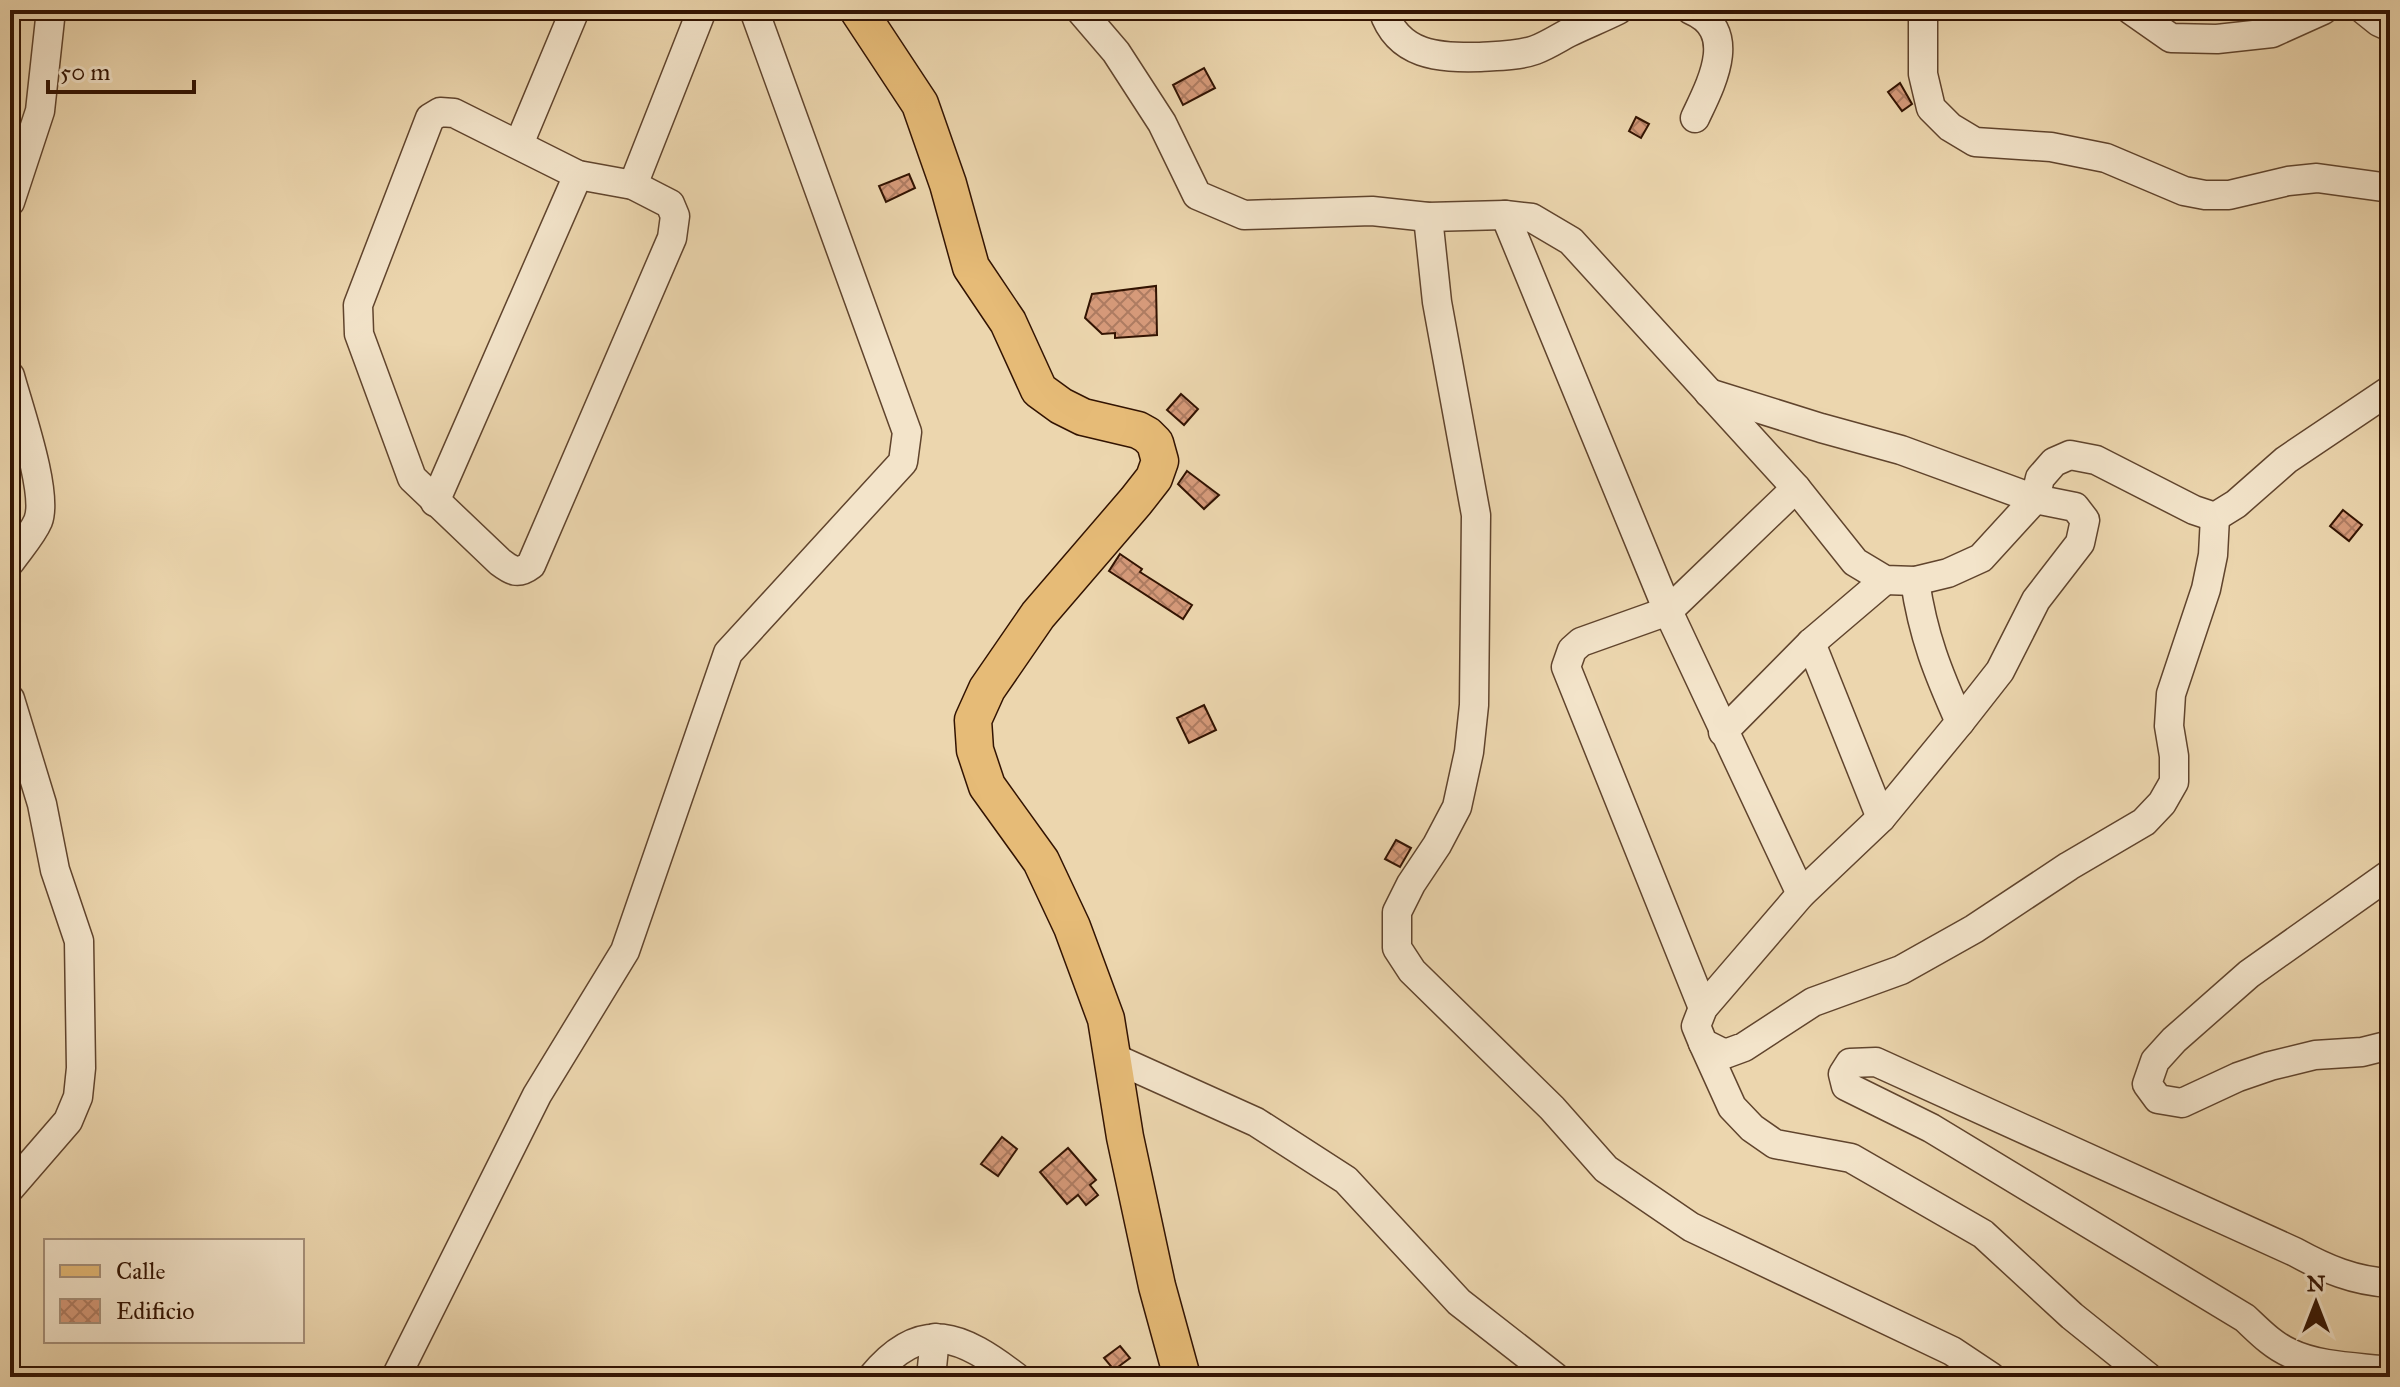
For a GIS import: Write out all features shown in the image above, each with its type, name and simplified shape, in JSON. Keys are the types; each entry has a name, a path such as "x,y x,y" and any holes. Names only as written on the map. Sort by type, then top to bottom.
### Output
{"main road":[{"path":"858,10 920,104 948,184 971,267 1008,322 1039,390 1083,417 1147,435 1155,443 1160,461 1154,478 1136,501 1038,615 987,689 973,720 975,750 987,786 1041,861 1106,1019 1128,1150 1157,1286 1182,1377"}],"street":[{"path":"10,202 40,111 51,10"},
{"path":"519,144 575,10"},
{"path":"633,185 702,10"},
{"path":"396,1377 537,1095 625,951 728,653 903,462 907,447 907,432 754,10"},
{"path":"1080,10 1116,52 1162,123 1197,195 1244,215 1372,211 1428,217 1505,215 1532,218 1571,241 1796,488 1855,562 1885,580 1915,581 1948,573 1981,558 2035,499 2040,478 2054,462 2070,455 2096,460 2194,510 2215,517"},
{"path":"1383,10 1398,35 1413,48 1428,55 1451,58 1534,51 1618,10"},
{"path":"1691,10 1702,15 1716,31 1718,52 1716,74 1695,118"},
{"path":"1923,10 1923,74 1931,108 1950,127 1975,142 2051,147 2106,158 2184,191 2205,195 2229,195 2288,181 2317,178 2390,188"},
{"path":"2131,10 2171,38 2217,39 2272,33 2323,10"},
{"path":"2364,10 2390,27"},
{"path":"440,112 454,113 519,144 578,175 633,185 670,204 675,216 672,238 531,565 522,571 513,571 412,478 359,334 358,305 430,118 440,112"},
{"path":"435,502 578,175"},
{"path":"1505,215 1668,611 1801,894"},
{"path":"1428,217 1437,302 1476,515 1474,705 1469,752 1457,807 1397,912 1397,948 1412,971 1552,1108 1606,1169 1691,1227 1952,1351 1991,1377"},
{"path":"10,376 36,472 40,506 38,520 10,562"},
{"path":"2215,517 2236,504 2286,460 2390,390"},
{"path":"1709,393 1901,450 2035,499 2075,507 2085,520 2080,543 2036,600 2000,671 1881,818 1801,894 1703,1008 1696,1026 1732,1107 1752,1128 1775,1144 1851,1158 1983,1234 2072,1316 2148,1377"},
{"path":"1703,1008 1566,667 1572,650 1581,642 1668,611 1796,488"},
{"path":"1703,1043 1725,1054 1744,1047 1813,1002 1901,970 1974,929 2069,866 2144,822 2162,803 2174,782 2169,726 2171,694 2206,589 2213,555 2215,517"},
{"path":"1723,732 1811,643 1885,580"},
{"path":"1915,581 1921,620 1933,662 1960,722"},
{"path":"1811,643 1881,818"},
{"path":"10,699 42,804 55,870 79,941 81,1068 78,1097 68,1121 10,1188"},
{"path":"2390,874 2249,974 2174,1040 2155,1061 2147,1084 2158,1099 2182,1103 2270,1066 2315,1055 2362,1052 2390,1045"},
{"path":"1114,1058 1256,1122 1346,1180 1459,1302 1555,1377"},
{"path":"2390,1283 2360,1280 2327,1269 1876,1062 1850,1063 1843,1074 1846,1086 1931,1128 2037,1190 2245,1318 2269,1340 2291,1354 2390,1371"},
{"path":"931,1377 935,1338"},
{"path":"872,1377 887,1359 902,1348 916,1341 935,1338 963,1342 985,1353 1016,1377"}],"building":[{"path":"1204,68 1215,88 1183,105 1173,85"},
{"path":"1900,83 1912,104 1902,111 1888,92"},
{"path":"1636,117 1649,124 1641,138 1629,131"},
{"path":"909,174 915,188 886,202 879,186"},
{"path":"1156,286 1157,335 1115,338 1115,333 1102,334 1085,318 1092,294"},
{"path":"1181,394 1198,409 1184,425 1167,410"},
{"path":"1187,471 1219,495 1204,509 1178,484"},
{"path":"2343,510 2362,525 2349,541 2330,526"},
{"path":"1120,554 1142,569 1140,572 1192,605 1183,619 1109,571"},
{"path":"1204,705 1216,730 1189,743 1177,718"},
{"path":"1396,840 1411,848 1400,867 1385,859"},
{"path":"1002,1137 1017,1149 998,1176 981,1164"},
{"path":"1068,1148 1096,1180 1090,1185 1098,1195 1086,1205 1078,1195 1067,1204 1040,1172"},
{"path":"1120,1346 1130,1358 1114,1370 1104,1358"}]}
